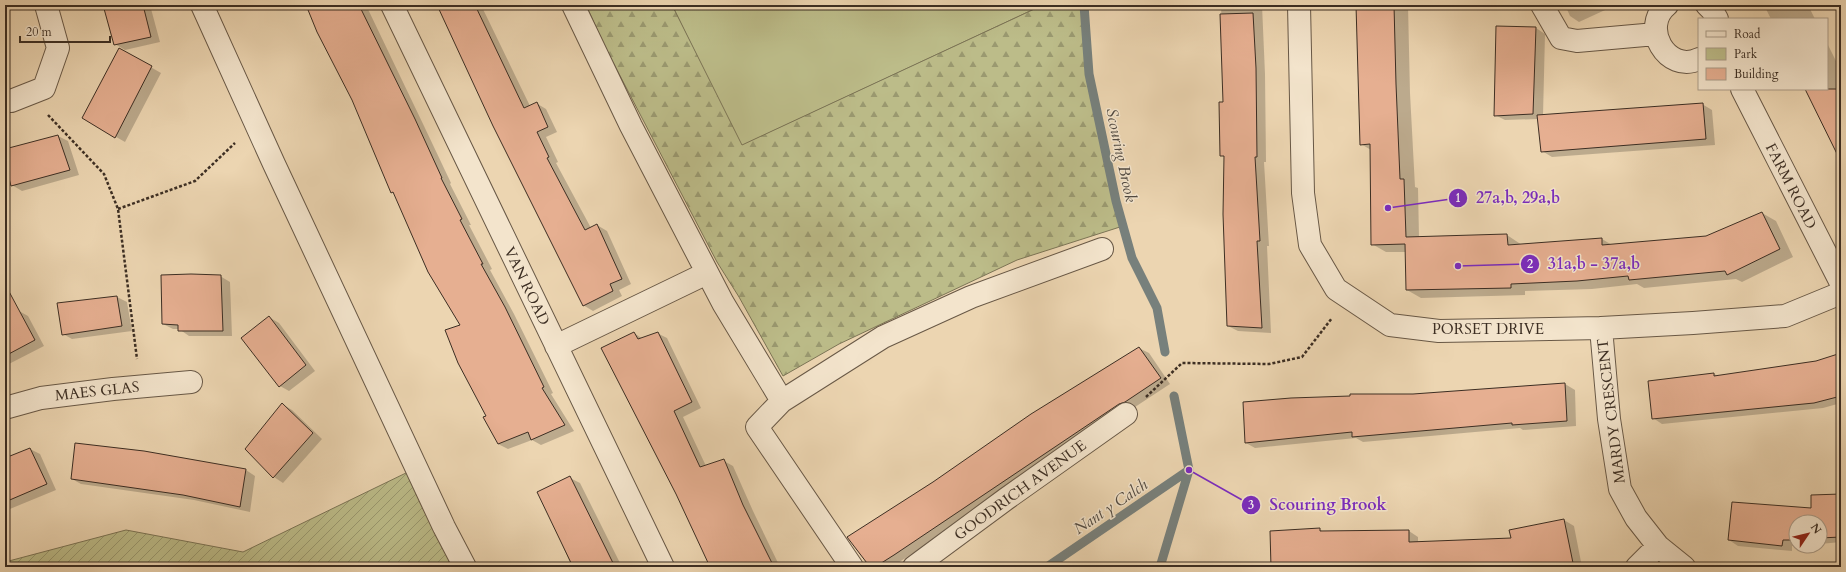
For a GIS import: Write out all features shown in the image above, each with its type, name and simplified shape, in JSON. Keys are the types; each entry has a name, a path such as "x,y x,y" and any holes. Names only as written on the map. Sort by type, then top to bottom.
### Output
{"street":[{"path":"5,101 11,101 44,88 58,48 46,5"},
{"path":"202,5 440,520 465,567"},
{"name":"VAN ROAD","path":"392,5 662,567"},
{"path":"573,5 631,126 723,303 782,400"},
{"name":"PORSET DRIVE","path":"1299,5 1303,193 1310,245 1336,289 1390,325 1439,331 1601,328 1693,324 1785,316 1841,294"},
{"path":"1542,5 1561,38 1577,42 1656,34"},
{"path":"1668,5 1659,15 1656,25 1656,34 1659,45 1666,53 1675,59 1685,61 1698,59"},
{"path":"1707,5 1716,18"},
{"name":"FARM ROAD","path":"1743,90 1841,283"},
{"path":"852,567 757,427 782,400 883,337 971,297 1102,249"},
{"path":"556,346 707,272"},
{"name":"MARDY CRESCENT","path":"1601,328 1609,419 1620,489 1636,518 1658,546 1684,567"},
{"name":"MAES GLAS","path":"5,408 41,398 141,386 191,382"},
{"name":"GOODRICH AVENUE","path":"914,567 1006,499 1126,414"},
{"path":"1637,567 1658,546"}],"path":[{"path":"28,94 104,174 118,209 141,386"},
{"path":"118,209 195,181 256,124"},
{"path":"1126,414 1138,405 1182,363 1269,364 1302,357 1348,298"}],"green space":[{"path":"586,5 672,5 742,145 1043,5 1084,5 1089,74 1123,226 1017,260 839,344 783,376 739,297 717,262 604,45"},
{"path":"672,5 1043,5 741,146"},
{"path":"408,472 457,567 5,567 5,562 126,530 243,552"}],"building":[{"path":"103,5 143,5 151,37 114,45"},
{"path":"306,5 359,5 415,119 441,178 462,219 460,220 483,264 481,264 505,307 544,387 542,388 565,425 531,440 528,432 498,444 483,417 486,416 458,363 445,330 460,325 428,272 393,192 391,193 352,100 317,32"},
{"path":"437,5 475,5 524,108 537,102 548,127 537,132 549,157 547,158 585,230 597,224 622,279 610,284 613,291 583,306 493,126"},
{"path":"1356,5 1394,5 1400,179 1404,179 1406,237 1507,234 1508,245 1602,238 1602,245 1706,236 1762,212 1780,249 1727,275 1725,271 1629,280 1628,276 1577,281 1511,284 1511,288 1406,290 1405,244 1371,245 1370,144 1360,145"},
{"path":"1253,13 1256,68 1257,157 1255,157 1260,241 1257,241 1262,328 1227,326 1223,214 1224,156 1220,156 1219,102 1223,102 1220,14"},
{"path":"1496,26 1536,27 1533,114 1494,116"},
{"path":"119,48 152,66 115,138 82,118"},
{"path":"1841,89 1841,162 1805,90"},
{"path":"1703,103 1706,139 1541,152 1537,115"},
{"path":"58,135 70,170 11,186 5,163 5,149"},
{"path":"161,275 221,275 223,331 178,331 178,325 162,324"},
{"path":"5,284 35,340 5,356"},
{"path":"117,296 122,326 62,335 57,303"},
{"path":"269,316 306,365 279,387 241,338"},
{"path":"634,332 638,339 658,332 692,402 674,411 700,467 724,459 743,505 774,567 710,567 676,494 601,348"},
{"path":"1139,347 1161,378 1125,402 1119,404 894,555 875,567 870,567 847,537 933,482 1031,414"},
{"path":"1841,353 1841,396 1814,403 1652,419 1648,381 1714,373 1714,376 1816,361"},
{"path":"1565,383 1567,421 1512,425 1512,423 1352,437 1352,432 1245,443 1243,402 1291,398 1350,396 1350,394 1413,394"},
{"path":"282,403 313,433 273,478 245,449"},
{"path":"75,443 144,451 246,469 240,507 183,495 71,479"},
{"path":"30,448 47,484 5,502 5,458"},
{"path":"570,476 615,567 573,567 537,492"},
{"path":"1841,494 1841,537 1828,538 1828,514 1788,514 1788,540 1783,540 1782,546 1728,540 1732,502 1811,508 1811,495"},
{"path":"1564,519 1573,563 1552,567 1271,567 1270,531 1320,528 1320,531 1409,530 1409,542 1511,538 1509,530"}],"waterway":[{"name":"Scouring Brook","path":"1084,5 1089,74 1116,201 1132,258 1157,308 1165,352"},
{"name":"Scouring Brook","path":"1160,567 1189,470 1174,396"},
{"name":"Nant y Calch","path":"1047,567 1189,470"}],"place":[{"name":"27a,b, 29a,b","path":"1388,208"},
{"name":"31a,b - 37a,b","path":"1458,266"},
{"name":"Scouring Brook","path":"1189,470"}]}
